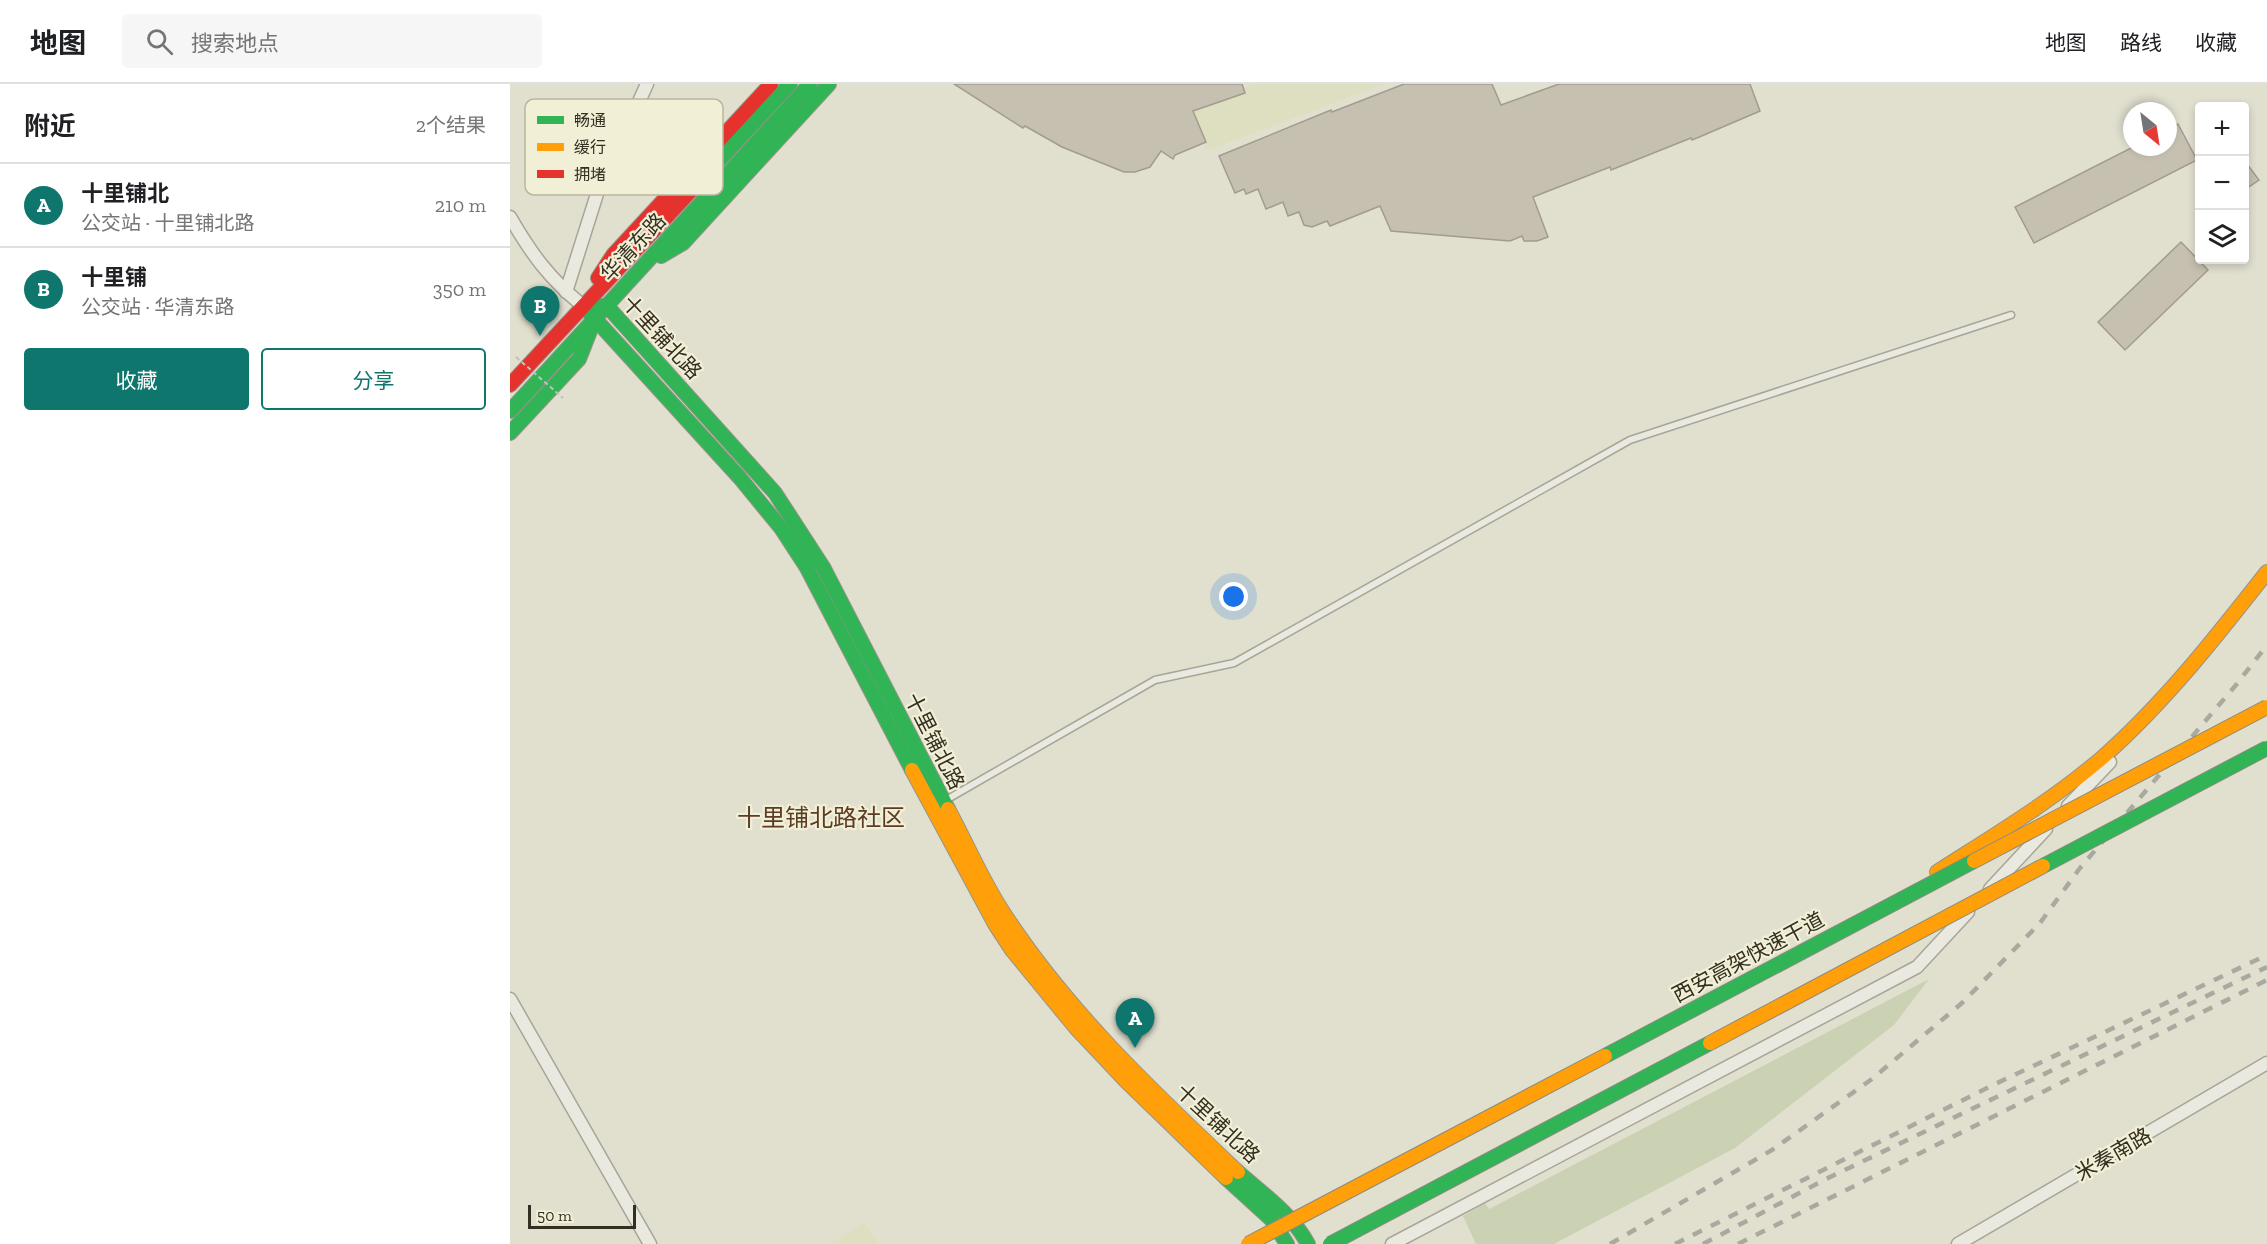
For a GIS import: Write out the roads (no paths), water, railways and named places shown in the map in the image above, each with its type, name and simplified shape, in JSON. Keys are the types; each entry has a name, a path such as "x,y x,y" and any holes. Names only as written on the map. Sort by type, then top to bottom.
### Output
{"main road":[{"path":"723,136 771,84"},
{"name":"华清东路","path":"723,156 790,84"},
{"name":"华清东路","path":"723,180 810,84"},
{"path":"644,267 682,243 829,84"},
{"path":"583,306 613,255 668,195"},
{"name":"华清东路","path":"510,385 686,195"},
{"name":"华清东路","path":"510,411 709,195"},
{"name":"十里铺北路","path":"583,306 607,306 750,464 795,520 823,567 995,924 1022,963 1076,1028 1220,1173 1270,1219 1287,1244"},
{"name":"十里铺北路","path":"583,306 740,478 782,528 807,568 937,805 1000,908 1055,982 1164,1101 1284,1211 1299,1227 1308,1244"},
{"path":"510,433 579,358 596,318"},
{"path":"1845,930 2014,823 2075,779 2125,736 2171,688 2207,648 2267,572"},
{"name":"西安高架快速干道","path":"1248,1244 2267,707"},
{"path":"1330,1244 2267,748"},
{"path":"2151,811 2267,757"}],"street":[{"path":"640,99 647,84"},
{"path":"566,292 597,195"},
{"path":"510,217 542,268 583,306"},
{"path":"1392,1244 1917,967 2111,760"},
{"path":"510,999 650,1244"},
{"name":"米秦南路","path":"1958,1244 2267,1063"}],"lane":[{"path":"937,805 1155,680 1234,663 1630,440 2011,315"}],"railway":[{"path":"1610,1244 1772,1150 1872,1079 1962,1003 2040,923 2080,868 2236,685 2267,645"},
{"path":"1675,1244 1991,1086 2267,955"},
{"path":"1703,1244 1826,1179 2267,967"},
{"path":"1738,1244 2267,980"}],"place":[{"name":"十里铺","path":"540,336"},
{"name":"十里铺北","path":"1135,1048"}],"district":[{"name":"十里铺北路社区","path":"821,817"}]}
